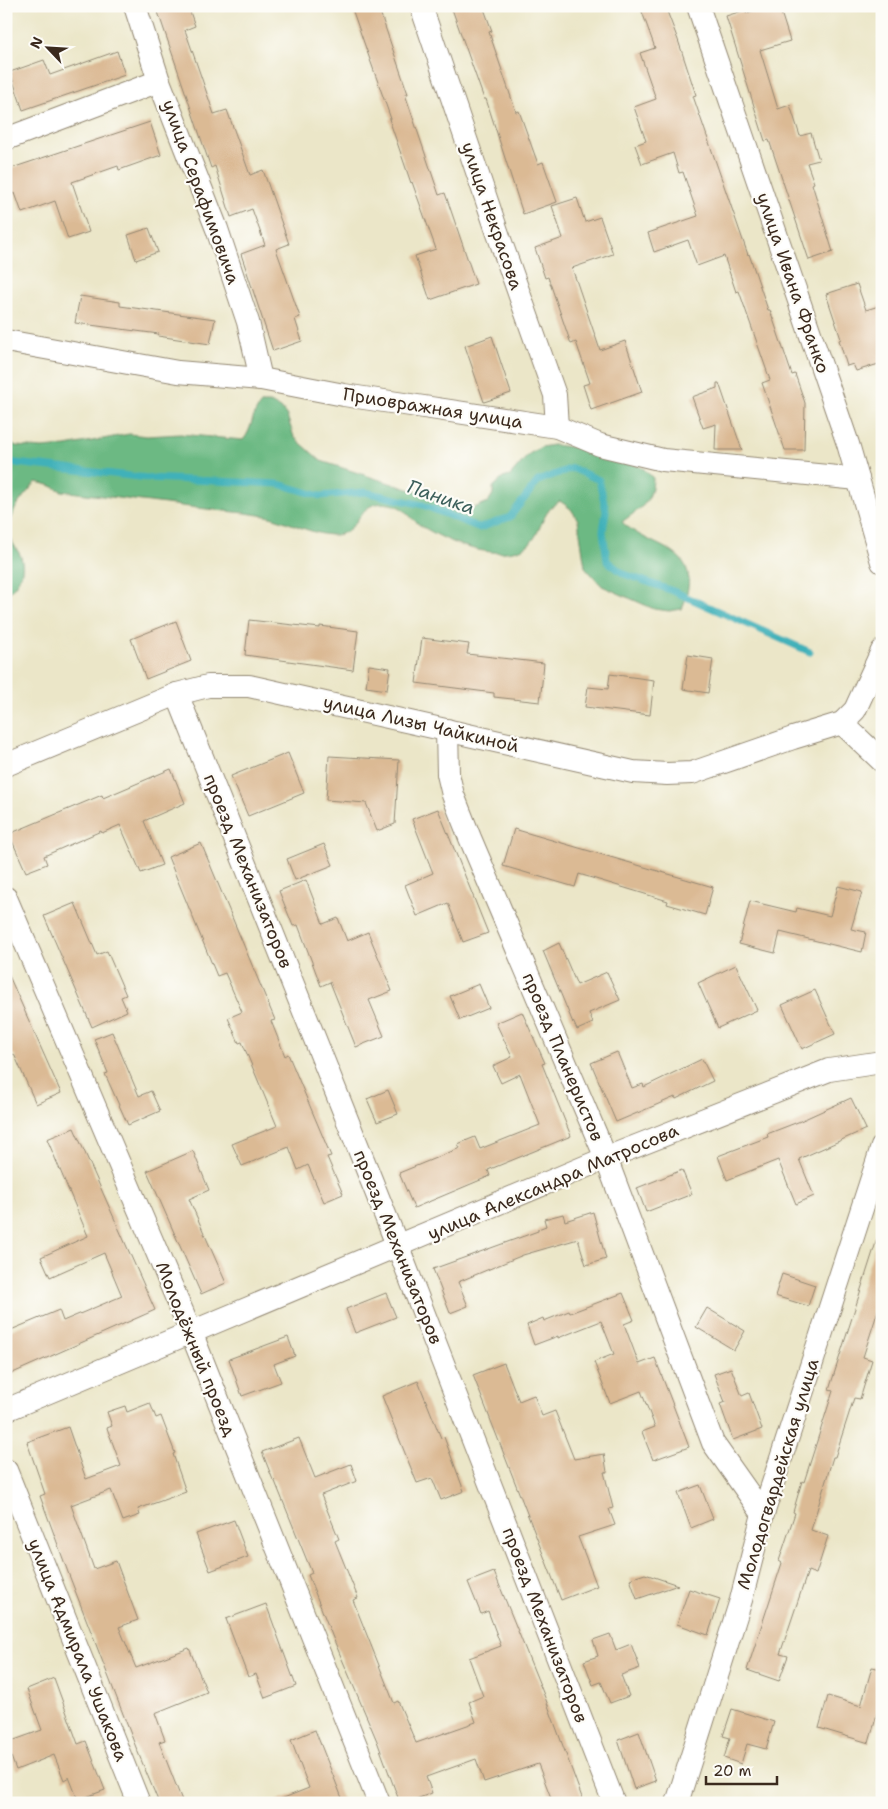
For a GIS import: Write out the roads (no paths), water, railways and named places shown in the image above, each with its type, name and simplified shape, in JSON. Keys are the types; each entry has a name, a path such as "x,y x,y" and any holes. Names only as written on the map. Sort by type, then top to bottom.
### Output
{"street":[{"name":"улица Серафимовича","path":"135,6 159,81 216,229 248,322 261,379"},
{"name":"улица Некрасова","path":"421,6 555,395 557,426"},
{"name":"улица Ивана Франко","path":"698,6 848,444 882,562"},
{"path":"6,139 159,81"},
{"name":"Приовражная улица","path":"6,341 178,372 261,379 344,395 557,426 600,445 663,460 858,480"},
{"path":"882,651 855,710 842,723 882,761"},
{"name":"улица Лизы Чайкиной","path":"6,765 177,694 208,686 249,686 633,772 667,774 692,773 842,723"},
{"name":"проезд Механизаторов","path":"177,694 398,1247 614,1803"},
{"name":"проезд Планеристов","path":"447,730 448,774 453,795 606,1158 713,1443 763,1514"},
{"name":"Молодёжный проезд","path":"6,898 191,1332 379,1803"},
{"name":"улица Александра Матросова","path":"6,1410 398,1247 606,1158 830,1070 882,1062"},
{"name":"Молодогвардейская улица","path":"678,1803 741,1600 763,1514 882,1147"},
{"name":"улица Адмирала Ушакова","path":"6,1470 139,1803"}],"waterway":[{"name":"Паника","path":"6,462 148,478 279,484 320,496 365,492 423,505 480,528 510,517 538,481 572,468 599,480 606,511 603,531 607,561 624,574 673,591 810,652"}]}
